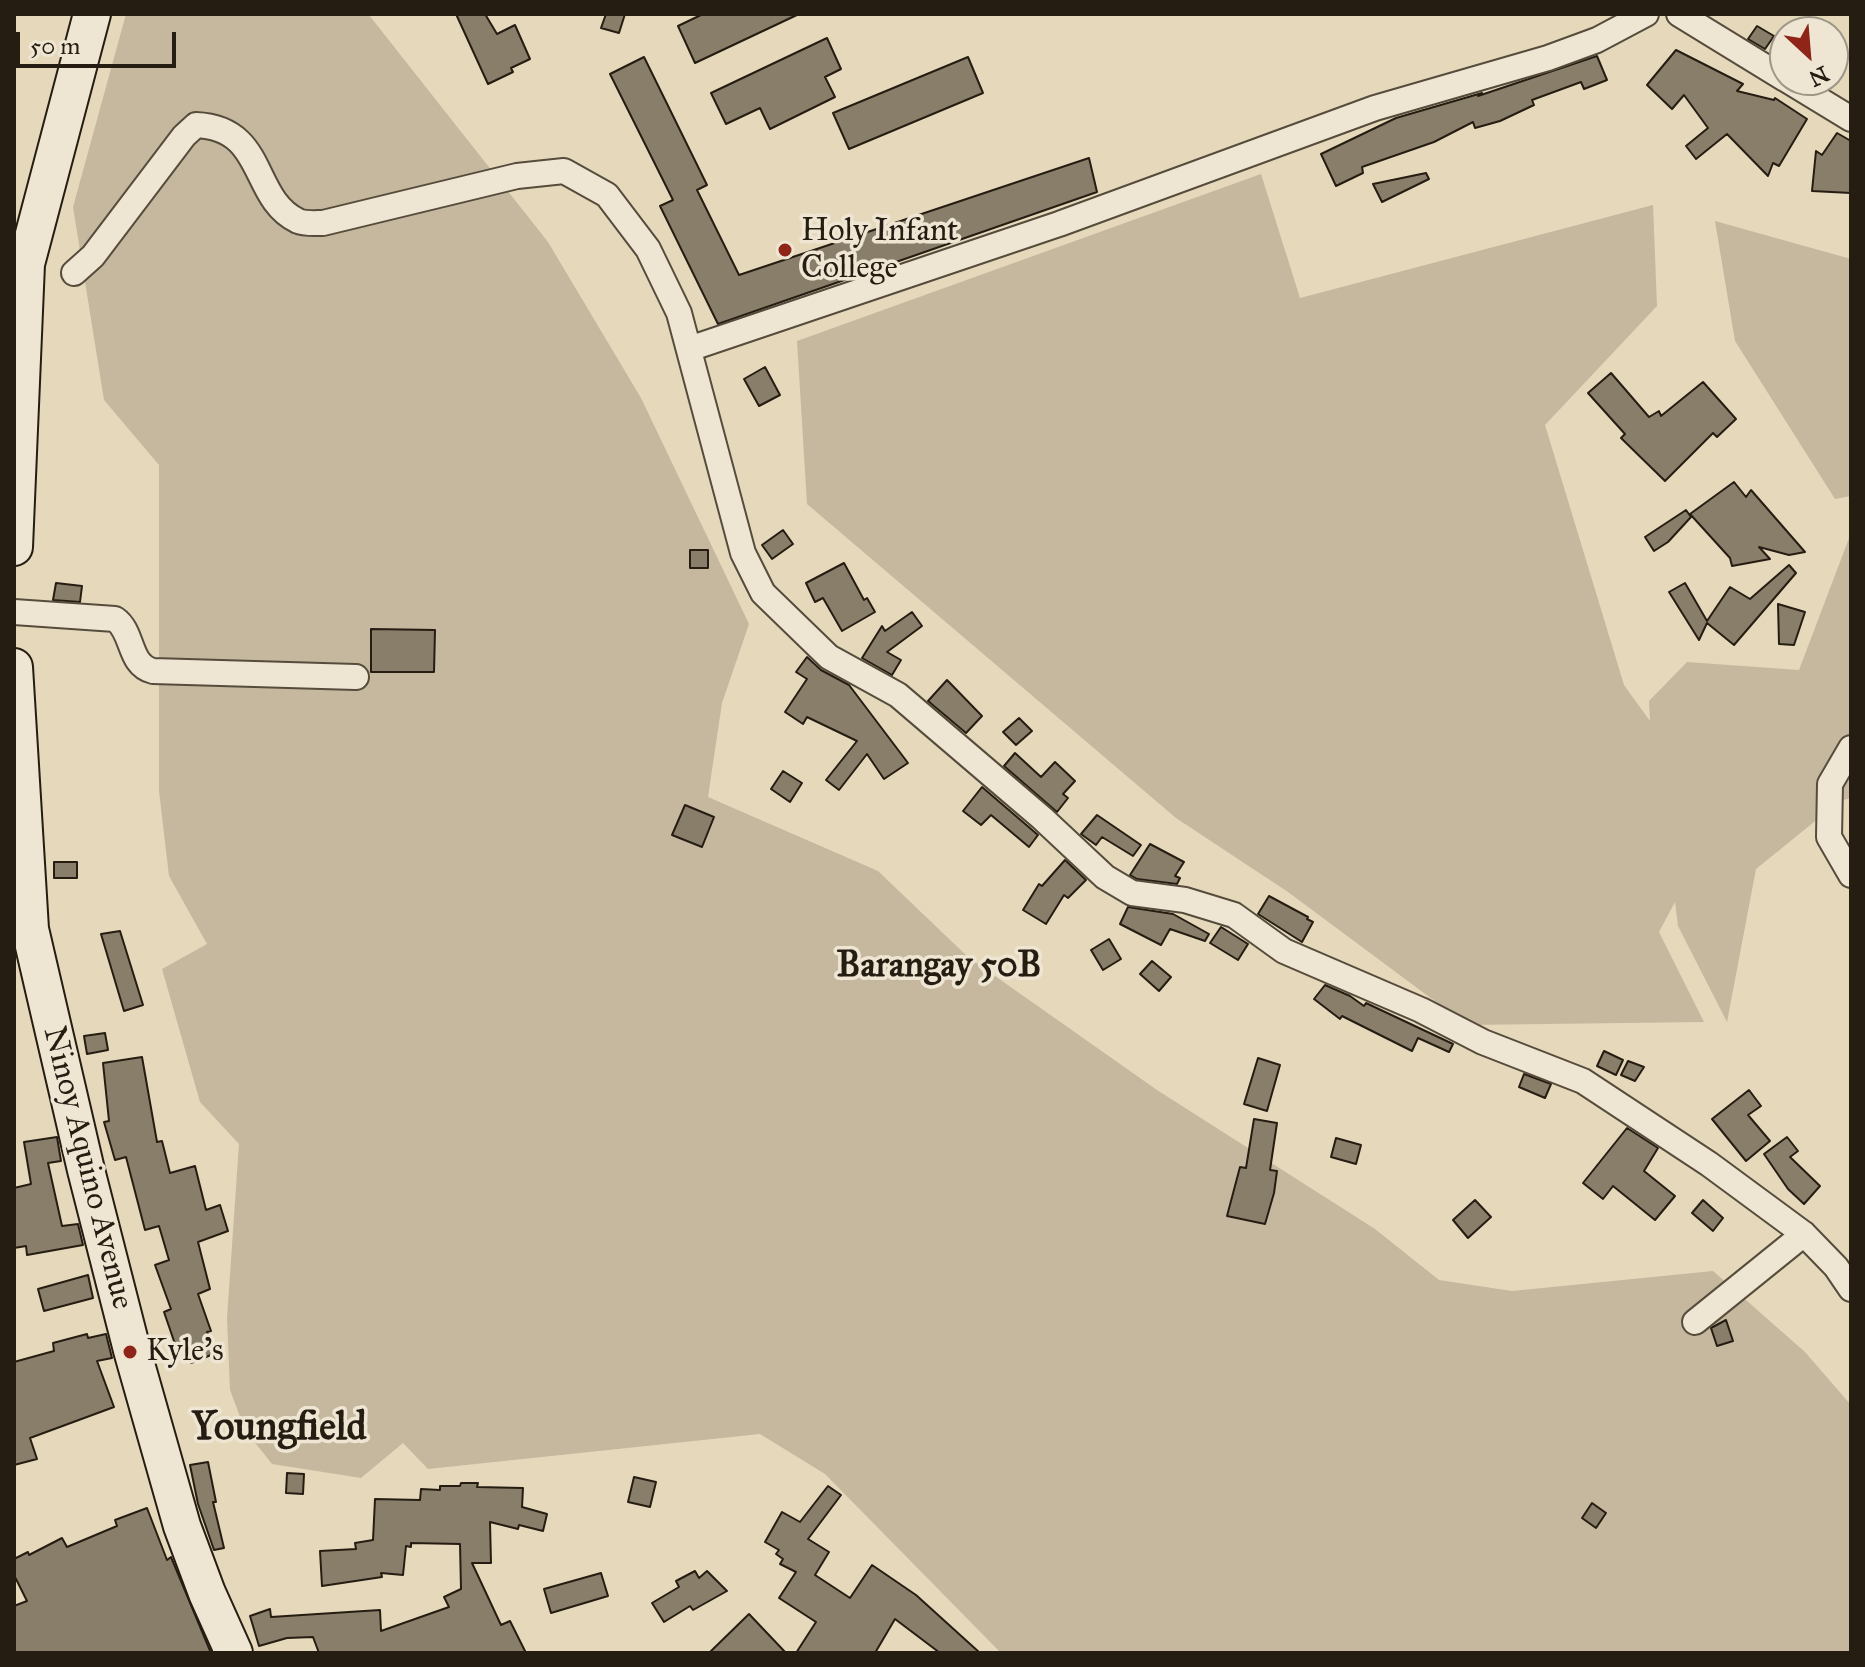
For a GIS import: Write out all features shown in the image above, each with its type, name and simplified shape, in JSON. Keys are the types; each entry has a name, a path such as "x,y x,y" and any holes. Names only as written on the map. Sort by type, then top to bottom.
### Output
{"main road":[{"path":"14,547 26,264 92,14"},
{"name":"Ninoy Aquino Avenue","path":"14,667 22,916 30,929 86,1170 136,1365 182,1526 234,1653"}],"street":[{"path":"689,349 1059,224 1375,108 1548,58 1597,40 1646,14"},
{"path":"1679,14 1769,70"},
{"path":"1813,96 1851,119"},
{"path":"74,273 93,256 184,136 196,125 209,125 225,131 253,156 280,208 300,222 323,223 517,176 564,171 607,195 648,249 679,313 743,553 763,593 829,657 898,695 1105,877 1132,893 1185,900 1234,915 1284,951 1421,1010 1483,1042 1583,1081 1709,1164 1804,1234 1836,1267 1851,1289"},
{"path":"14,612 115,619 125,629 137,660 145,669 153,671 356,677"},
{"path":"1851,748 1830,784 1829,837 1851,875"},
{"path":"1695,1322 1804,1234"}],"shaded area":[{"path":"126,14 369,15 548,242 641,398 749,624 722,703 708,797 878,871 968,957 1157,1090 1375,1229 1439,1280 1512,1291 1713,1271 1805,1352 1851,1405 1851,1653 1001,1653 825,1474 760,1434 428,1469 403,1443 361,1478 272,1464 245,1430 230,1390 227,1318 239,1144 200,1102 162,969 207,944 169,876 159,791 159,465 104,400 73,207"},
{"path":"1261,174 1300,298 1653,205 1657,306 1545,425 1624,685 1650,721 1649,701 1687,662 1799,670 1851,533 1851,798 1840,801 1756,869 1727,1022 1678,926 1675,902 1659,932 1704,1022 1467,1025 1288,892 1176,818 807,504 797,341"},
{"path":"1715,221 1851,259 1851,496 1835,499 1735,341"}],"building":[{"path":"456,14 485,14 497,34 515,25 530,59 511,68 513,72 488,84"},
{"path":"606,14 625,14 619,33 601,28"},
{"path":"703,14 799,14 695,63 678,26"},
{"path":"1757,26 1769,33 1769,43 1765,49 1748,39"},
{"path":"827,38 841,69 825,77 835,97 770,129 760,108 726,124 711,93"},
{"path":"1676,50 1743,84 1737,91 1775,98 1807,119 1779,166 1773,163 1768,176 1727,134 1696,159 1686,146 1708,128 1684,95 1672,109 1647,85"},
{"path":"1597,56 1607,80 1584,89 1581,82 1532,100 1534,105 1500,121 1475,128 1473,122 1434,142 1362,167 1363,173 1336,186 1321,154 1396,118 1482,93 1478,96"},
{"path":"644,57 707,185 697,190 739,275 1089,158 1097,192 718,324 660,206 673,200 610,74"},
{"path":"968,57 983,93 849,149 833,113"},
{"path":"1837,133 1851,141 1851,193 1812,191 1816,151 1822,155"},
{"path":"1426,173 1429,179 1382,202 1373,184"},
{"path":"765,367 780,395 759,406 744,379"},
{"path":"1611,373 1649,417 1659,411 1661,416 1703,382 1736,419 1717,437 1713,433 1665,481 1621,438 1625,434 1588,393"},
{"path":"1734,482 1746,497 1751,490 1805,552 1789,555 1759,547 1770,559 1732,566 1730,558 1690,514"},
{"path":"1686,510 1691,517 1668,542 1654,551 1645,537"},
{"path":"783,530 793,544 772,559 762,545"},
{"path":"690,550 708,550 708,568 690,568"},
{"path":"844,563 864,600 867,598 875,612 842,631 823,598 815,602 806,583"},
{"path":"1789,565 1796,573 1734,645 1707,623 1699,640 1669,592 1685,583 1707,621 1730,587 1750,599"},
{"path":"56,583 82,586 80,602 53,600"},
{"path":"1778,604 1805,612 1794,645 1779,644"},
{"path":"912,612 922,626 887,652 901,660 892,675 862,658 882,626 885,631"},
{"path":"371,629 435,630 434,672 371,672"},
{"path":"807,657 821,670 849,685 908,763 884,779 867,754 839,790 826,780 857,741 807,717 803,724 785,712 807,679 796,672"},
{"path":"947,680 982,716 966,733 928,701"},
{"path":"1019,718 1032,731 1016,745 1003,732"},
{"path":"1015,753 1041,777 1055,762 1075,781 1063,794 1068,798 1057,812 1004,766"},
{"path":"783,771 802,783 790,802 771,789"},
{"path":"982,787 1038,835 1029,847 991,815 981,825 963,811"},
{"path":"685,805 714,817 702,847 672,835"},
{"path":"1097,815 1141,845 1133,856 1102,837 1096,845 1081,834"},
{"path":"1150,844 1184,862 1175,876 1180,878 1177,884 1137,879 1130,875"},
{"path":"1065,860 1086,880 1068,898 1064,895 1046,924 1023,910 1039,884 1042,886"},
{"path":"54,862 77,862 77,878 54,878"},
{"path":"1269,896 1313,922 1302,942 1258,914"},
{"path":"1128,907 1173,914 1209,934 1205,941 1170,929 1161,945 1120,924"},
{"path":"1221,927 1248,944 1238,960 1210,943"},
{"path":"120,931 143,1005 124,1011 101,934"},
{"path":"1109,939 1121,959 1103,970 1091,950"},
{"path":"1152,961 1171,977 1159,991 1140,974"},
{"path":"1325,985 1364,1006 1366,1003 1453,1044 1449,1052 1418,1038 1412,1051 1342,1016 1340,1019 1314,999"},
{"path":"105,1033 108,1050 87,1054 84,1036"},
{"path":"1604,1051 1623,1060 1616,1075 1597,1066"},
{"path":"142,1057 157,1142 162,1141 170,1173 195,1166 206,1210 220,1205 228,1231 198,1242 210,1289 198,1294 211,1331 207,1332 216,1353 191,1363 182,1341 175,1344 164,1312 171,1309 155,1265 169,1260 159,1226 145,1230 126,1157 115,1160 104,1122 109,1121 103,1063"},
{"path":"1258,1058 1280,1065 1267,1111 1244,1104"},
{"path":"1628,1061 1644,1067 1635,1081 1621,1075"},
{"path":"1524,1074 1551,1084 1545,1098 1519,1087"},
{"path":"1749,1090 1761,1106 1748,1115 1770,1141 1746,1161 1712,1119"},
{"path":"1254,1119 1277,1123 1270,1170 1277,1171 1265,1224 1227,1216 1240,1167 1246,1168"},
{"path":"1627,1128 1658,1148 1644,1171 1675,1196 1655,1220 1613,1186 1603,1199 1583,1183"},
{"path":"57,1137 61,1161 48,1163 62,1226 78,1224 83,1245 27,1255 26,1246 14,1248 14,1188 31,1184 24,1142"},
{"path":"1787,1137 1798,1151 1790,1157 1820,1186 1804,1204 1788,1189 1764,1154"},
{"path":"1336,1138 1361,1145 1356,1164 1331,1157"},
{"path":"1475,1200 1491,1217 1468,1238 1453,1220"},
{"path":"1703,1200 1723,1218 1713,1231 1692,1213"},
{"path":"88,1275 93,1298 44,1311 38,1289"},
{"path":"1726,1320 1733,1341 1717,1346 1711,1328"},
{"path":"87,1334 88,1338 106,1334 112,1358 97,1361 114,1407 30,1438 37,1459 14,1465 14,1362 54,1351 53,1343"},
{"path":"208,1462 216,1502 213,1502 224,1548 214,1550 198,1504 190,1465"},
{"path":"287,1473 304,1474 303,1494 286,1493"},
{"path":"634,1477 656,1482 650,1507 628,1502"},
{"path":"461,1483 478,1483 477,1487 523,1488 522,1507 547,1514 543,1531 490,1522 491,1563 472,1563 501,1625 510,1621 526,1653 319,1653 313,1637 287,1638 259,1646 250,1616 270,1609 271,1617 380,1610 381,1631 449,1607 444,1597 461,1589 460,1544 411,1543 411,1547 406,1546 403,1575 381,1573 382,1577 322,1586 320,1551 356,1549 355,1543 373,1540 375,1499 420,1500 421,1489 440,1490 440,1486 460,1486"},
{"path":"828,1486 841,1495 808,1539 829,1552 815,1575 850,1598 872,1565 916,1595 980,1653 940,1653 895,1619 875,1653 796,1653 816,1622 779,1598 796,1572 780,1564 783,1559 776,1554 779,1550 765,1542 782,1512 800,1522"},
{"path":"1592,1503 1606,1513 1596,1528 1582,1518"},
{"path":"147,1508 167,1560 171,1557 211,1653 14,1653 14,1606 27,1601 14,1575 14,1559 62,1538 67,1547 117,1526 115,1520"},
{"path":"695,1571 699,1578 707,1571 727,1591 693,1610 690,1606 664,1622 652,1603 679,1587 676,1581"},
{"path":"601,1573 608,1596 551,1613 544,1589"},
{"path":"749,1614 786,1653 709,1653"}],"place":[{"name":"Holy Infant College","path":"785,250"},
{"name":"Kyle's","path":"130,1352"}],"district":[{"name":"Barangay 50B","path":"939,967"},
{"name":"Youngfield","path":"279,1429"}]}
